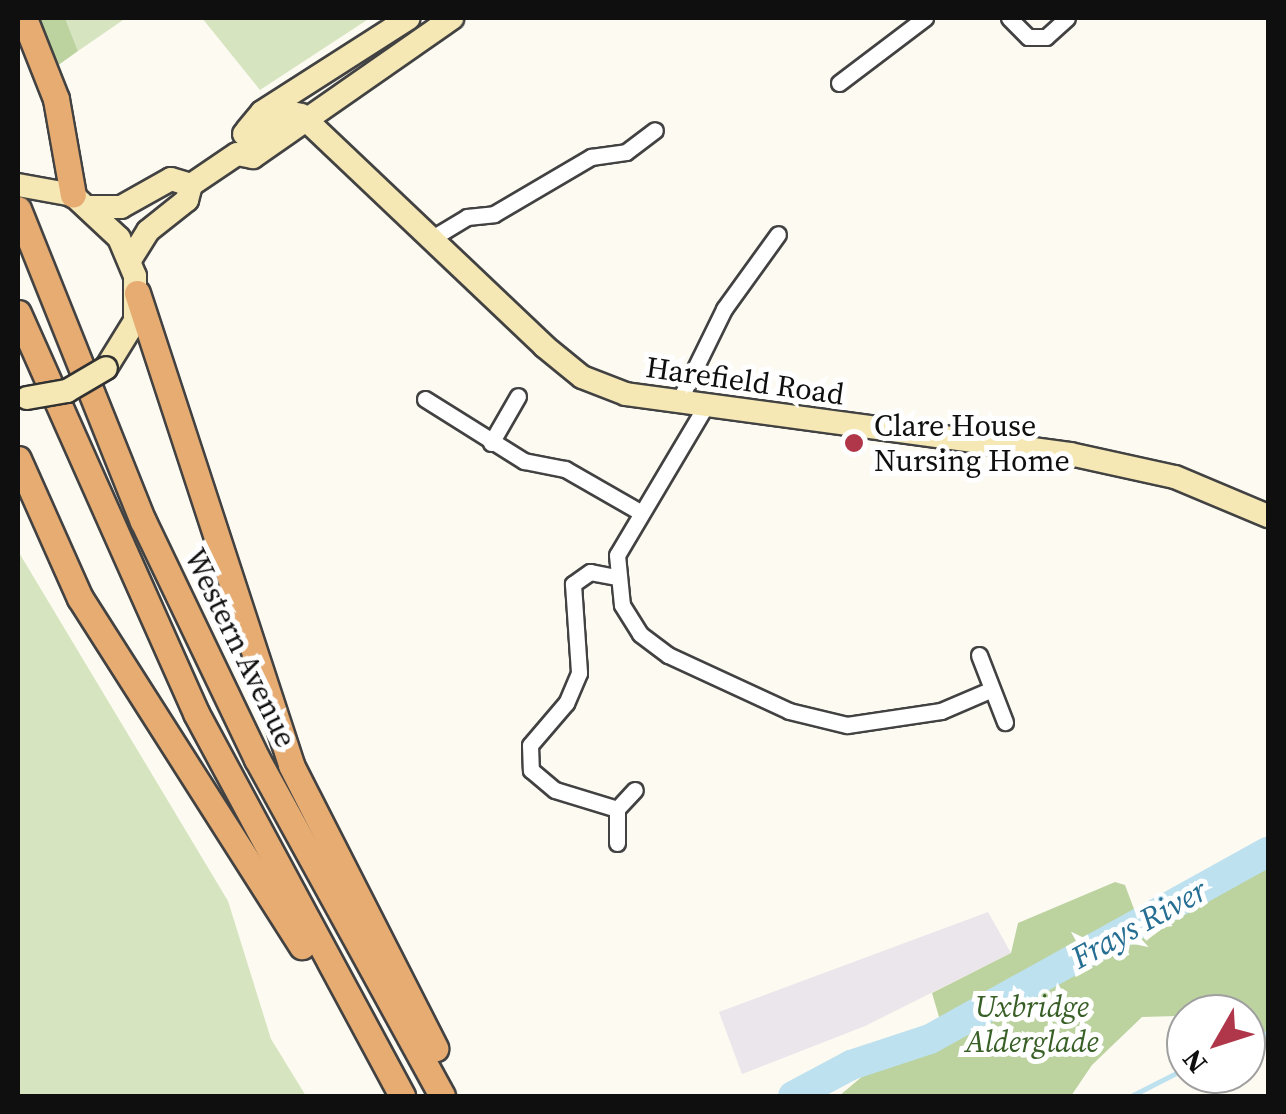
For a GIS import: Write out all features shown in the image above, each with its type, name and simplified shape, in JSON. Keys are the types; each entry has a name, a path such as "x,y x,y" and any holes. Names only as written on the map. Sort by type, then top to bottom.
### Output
{"highway":[{"path":"24,18 56,100 82,201"},
{"name":"Western Avenue","path":"18,210 175,589 257,759 452,1094"},
{"path":"138,293 290,765 452,1094"},
{"path":"18,313 196,712 386,1070"},
{"path":"18,459 45,531 102,634 402,1096"}],"main road":[{"path":"130,260 148,231 187,200 191,184 240,144 262,112 409,18"},
{"path":"240,144 254,157 452,18"},
{"name":"Harefield Road","path":"306,119 582,377 626,394 678,403 1070,454 1174,477 1268,516"},
{"path":"25,185 121,207 170,179 191,184"},
{"path":"22,397 67,391 106,368 129,337 138,293 130,260 106,220 82,201"}],"street":[{"path":"839,83 925,18"},
{"path":"1009,18 1028,37 1046,37 1067,18"},
{"path":"434,237 467,217 494,214 592,157 626,152 655,130"},
{"path":"678,403 724,309 778,234"},
{"path":"492,442 518,396"},
{"path":"425,399 524,461 565,469 640,512"},
{"path":"705,406 618,555 616,577 622,605 640,634 668,655 789,711 872,724 942,711 990,690"},
{"path":"616,577 590,572 573,584 579,673 566,703 530,745 531,770 555,790 617,810"},
{"path":"979,655 1005,722"},
{"path":"617,843 617,810 634,790"}],"shaded area":[{"path":"988,912 1011,953 865,1026 742,1074 719,1012"}],"green space":[{"path":"39,18 65,18 78,51 57,66"},
{"path":"65,18 126,18 78,51"},
{"path":"202,18 370,18 260,90"},
{"path":"18,551 228,901 271,1039 306,1096 18,1096"},
{"name":"Uxbridge Alderglade","path":"1268,848 1268,1042 1266,994 1166,994 1166,1016 1142,1017 1092,1065 1071,1096 839,1096 870,1070 947,1044 932,993 1011,953 1018,923 1115,882 1125,885 1146,941"}],"waterway":[{"name":"Frays River","path":"793,1096 851,1065 930,1039 1268,852"},
{"path":"1131,1096 1166,1078"}],"place":[{"name":"Clare House Nursing Home","path":"854,443"}]}
